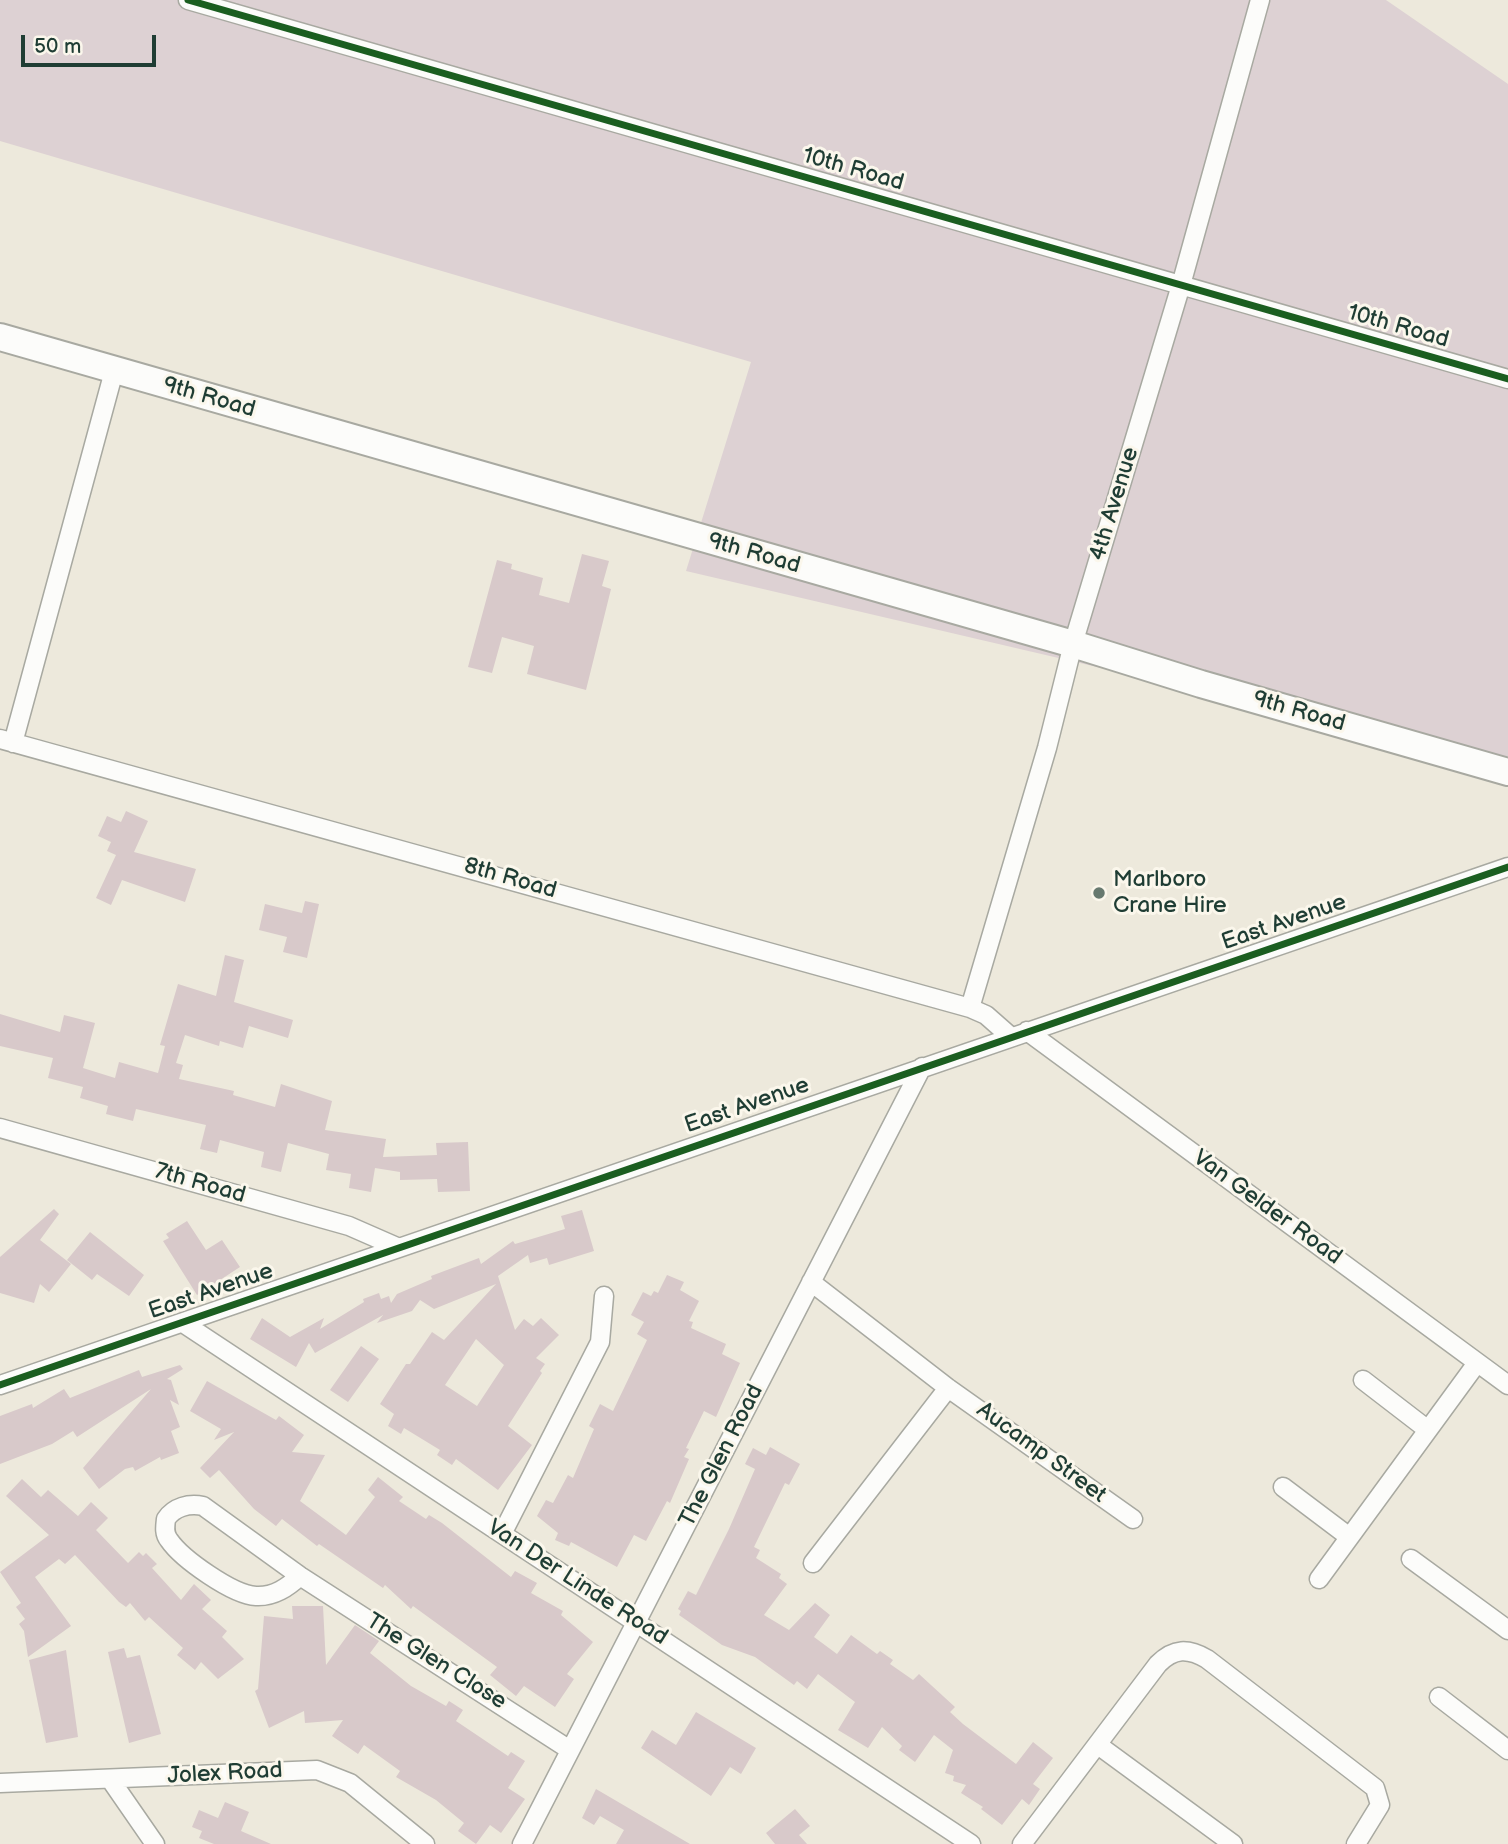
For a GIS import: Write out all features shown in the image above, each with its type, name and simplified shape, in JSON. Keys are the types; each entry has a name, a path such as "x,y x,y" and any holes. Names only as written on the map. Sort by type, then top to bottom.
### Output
{"main road":[{"name":"9th Road","path":"0,337 1073,644 1201,684 1508,772"}],"street":[{"name":"10th Road","path":"188,0 1508,379"},
{"name":"4th Avenue","path":"970,1008 1047,748 1073,644 1181,285 1260,0"},
{"path":"7,741 114,371"},
{"name":"8th Road","path":"7,741 970,1008 1019,1034"},
{"name":"East Avenue","path":"0,1385 1508,867"},
{"name":"Van Gelder Road","path":"1019,1034 1508,1385"},
{"name":"The Glen Road","path":"522,1844 922,1067"},
{"name":"7th Road","path":"0,1128 349,1226 397,1247"},
{"name":"Aucamp Street","path":"811,1282 948,1388 1133,1519"},
{"path":"502,1534 600,1342 604,1296"},
{"name":"Van Der Linde Road","path":"183,1323 971,1844"},
{"path":"1319,1579 1477,1363"},
{"path":"1363,1380 1428,1430"},
{"path":"813,1563 948,1388"},
{"path":"1283,1487 1348,1536"},
{"name":"The Glen Close","path":"300,1576 274,1594 258,1597 239,1592 221,1582 174,1546 166,1535 166,1519 174,1510 188,1505 203,1506 300,1576 570,1750"},
{"path":"1411,1559 1508,1630"},
{"path":"1022,1844 1158,1664 1175,1651 1196,1652 1375,1788 1380,1805 1356,1844"},
{"path":"1439,1697 1508,1750"},
{"path":"1098,1745 1233,1844"},
{"name":"Jolex Road","path":"0,1783 317,1770 350,1783 425,1844"},
{"path":"110,1779 155,1844"}],"shaded area":[{"path":"0,0 1386,0 1508,84 1508,763 686,571 751,362 0,141"}],"building":[{"path":"582,554 609,561 602,586 611,589 586,690 527,674 534,646 502,637 492,673 468,667 497,560 512,564 511,569 543,578 539,595 569,603"},
{"path":"126,811 148,821 134,852 196,869 185,902 122,880 111,905 96,898 116,855 107,851 111,842 98,836 107,816 121,822"},
{"path":"305,901 319,904 307,958 283,952 287,937 259,930 265,904 302,913"},
{"path":"225,955 244,960 234,1002 293,1020 288,1038 249,1026 243,1048 220,1041 219,1046 185,1035 176,1063 183,1065 179,1079 234,1091 233,1095 275,1107 281,1084 332,1101 325,1130 386,1139 383,1157 437,1155 436,1143 468,1142 470,1191 438,1192 437,1179 400,1180 400,1172 375,1168 371,1192 349,1188 351,1174 326,1170 329,1154 288,1143 281,1172 261,1167 264,1152 220,1140 217,1153 200,1149 206,1125 136,1109 133,1121 106,1114 108,1106 80,1098 83,1087 48,1078 53,1058 0,1046 0,1014 60,1032 64,1015 95,1023 83,1068 115,1078 119,1062 158,1073 165,1046 160,1045 178,984 216,996"},
{"path":"54,1209 59,1214 40,1240 71,1264 49,1292 40,1284 34,1303 0,1293 0,1257"},
{"path":"582,1210 594,1251 549,1265 547,1258 530,1263 528,1255 498,1276 515,1330 524,1319 533,1326 541,1318 559,1335 536,1358 545,1364 540,1371 542,1373 508,1426 532,1445 498,1490 456,1459 452,1465 437,1455 440,1450 404,1428 401,1434 388,1426 394,1414 380,1404 406,1364 410,1364 432,1332 444,1340 496,1284 434,1309 420,1300 412,1311 377,1323 383,1315 315,1353 309,1343 296,1367 250,1339 262,1318 290,1337 324,1318 320,1329 364,1302 363,1299 379,1293 381,1299 389,1296 391,1303 397,1294 432,1279 431,1276 479,1258 481,1264 513,1241 515,1244 565,1229 561,1216","holes":["476,1339 504,1365 477,1406 445,1385"]},
{"path":"187,1221 206,1250 222,1240 240,1267 197,1295 163,1241 169,1238 166,1234"},
{"path":"90,1232 144,1275 129,1296 97,1274 92,1280 67,1260"},
{"path":"667,1275 684,1282 680,1290 699,1301 689,1321 693,1322 691,1328 726,1344 722,1354 740,1363 716,1417 704,1411 686,1448 689,1449 684,1457 689,1459 670,1503 667,1501 646,1541 634,1535 617,1567 571,1542 569,1546 555,1540 558,1533 537,1516 546,1500 553,1503 568,1475 573,1478 594,1429 589,1426 600,1404 613,1411 647,1340 637,1334 644,1322 631,1315 643,1292 651,1296 654,1291 658,1293"},
{"path":"361,1346 379,1359 348,1402 330,1390"},
{"path":"180,1365 183,1369 167,1379 171,1380 179,1405 170,1400 180,1427 171,1431 179,1453 161,1460 160,1457 135,1471 133,1467 125,1469 99,1489 83,1468 151,1389 77,1437 73,1431 52,1444 0,1464 0,1416 32,1404 33,1408 64,1389 70,1398 139,1370 142,1377"},
{"path":"207,1381 276,1420 279,1416 304,1435 292,1452 325,1455 300,1501 346,1535 375,1497 368,1490 378,1477 403,1497 399,1501 426,1519 429,1515 442,1523 511,1577 515,1571 537,1583 531,1593 563,1611 561,1615 593,1642 567,1674 574,1679 555,1707 524,1686 516,1696 490,1675 497,1667 413,1606 411,1609 385,1585 383,1588 319,1544 317,1546 282,1519 276,1526 254,1509 219,1470 210,1478 200,1468 234,1432 214,1440 221,1429 190,1411"},
{"path":"770,1447 800,1464 789,1485 785,1483 754,1547 760,1550 756,1558 781,1574 779,1578 787,1584 764,1615 789,1630 815,1603 830,1615 814,1637 837,1654 851,1635 877,1654 880,1651 893,1660 890,1664 913,1680 919,1674 955,1707 950,1712 1016,1764 1033,1742 1053,1758 1033,1784 1040,1789 1029,1805 1022,1799 1002,1825 981,1809 983,1807 961,1793 966,1785 953,1781 954,1776 945,1773 953,1750 934,1735 915,1762 899,1750 902,1746 882,1727 868,1748 838,1730 855,1702 818,1674 807,1689 797,1681 794,1685 755,1657 722,1645 679,1615 681,1611 678,1609 688,1591 696,1595 729,1529 755,1469 745,1464 753,1448 766,1455"},
{"path":"22,1479 41,1497 48,1490 78,1516 91,1502 108,1518 96,1530 128,1563 139,1552 143,1556 146,1553 157,1564 152,1568 181,1600 194,1584 211,1600 202,1609 227,1631 222,1637 244,1659 218,1679 201,1662 195,1670 177,1655 183,1648 149,1617 145,1621 130,1603 126,1607 119,1602 75,1555 65,1564 59,1559 35,1577 71,1626 28,1657 24,1631 19,1624 25,1619 16,1607 21,1603 0,1572 49,1535 6,1496"},
{"path":"292,1606 323,1606 326,1665 355,1625 379,1641 370,1653 411,1686 446,1706 449,1701 463,1710 456,1721 508,1756 511,1752 525,1761 508,1788 525,1799 501,1833 490,1825 476,1844 458,1831 464,1823 436,1800 396,1777 400,1771 364,1745 358,1754 332,1736 343,1720 305,1723 304,1711 269,1728 255,1691 258,1689 264,1616 293,1619"},
{"path":"124,1648 127,1658 140,1655 161,1734 129,1743 108,1652"},
{"path":"66,1650 78,1737 46,1743 29,1660"},
{"path":"696,1712 756,1748 741,1774 730,1767 711,1796 641,1748 652,1730 676,1745"},
{"path":"596,1789 690,1844 616,1844 624,1830 600,1816 594,1825 582,1818"},
{"path":"225,1802 249,1812 241,1831 271,1844 214,1844 199,1838 202,1831 192,1827 199,1810 218,1818"},
{"path":"795,1809 810,1826 799,1835 807,1844 775,1844 766,1833"}],"cycle path":[{"path":"188,0 1508,379"},
{"path":"0,1385 1508,867"}],"place":[{"name":"Marlboro Crane Hire","path":"1099,893"}]}
